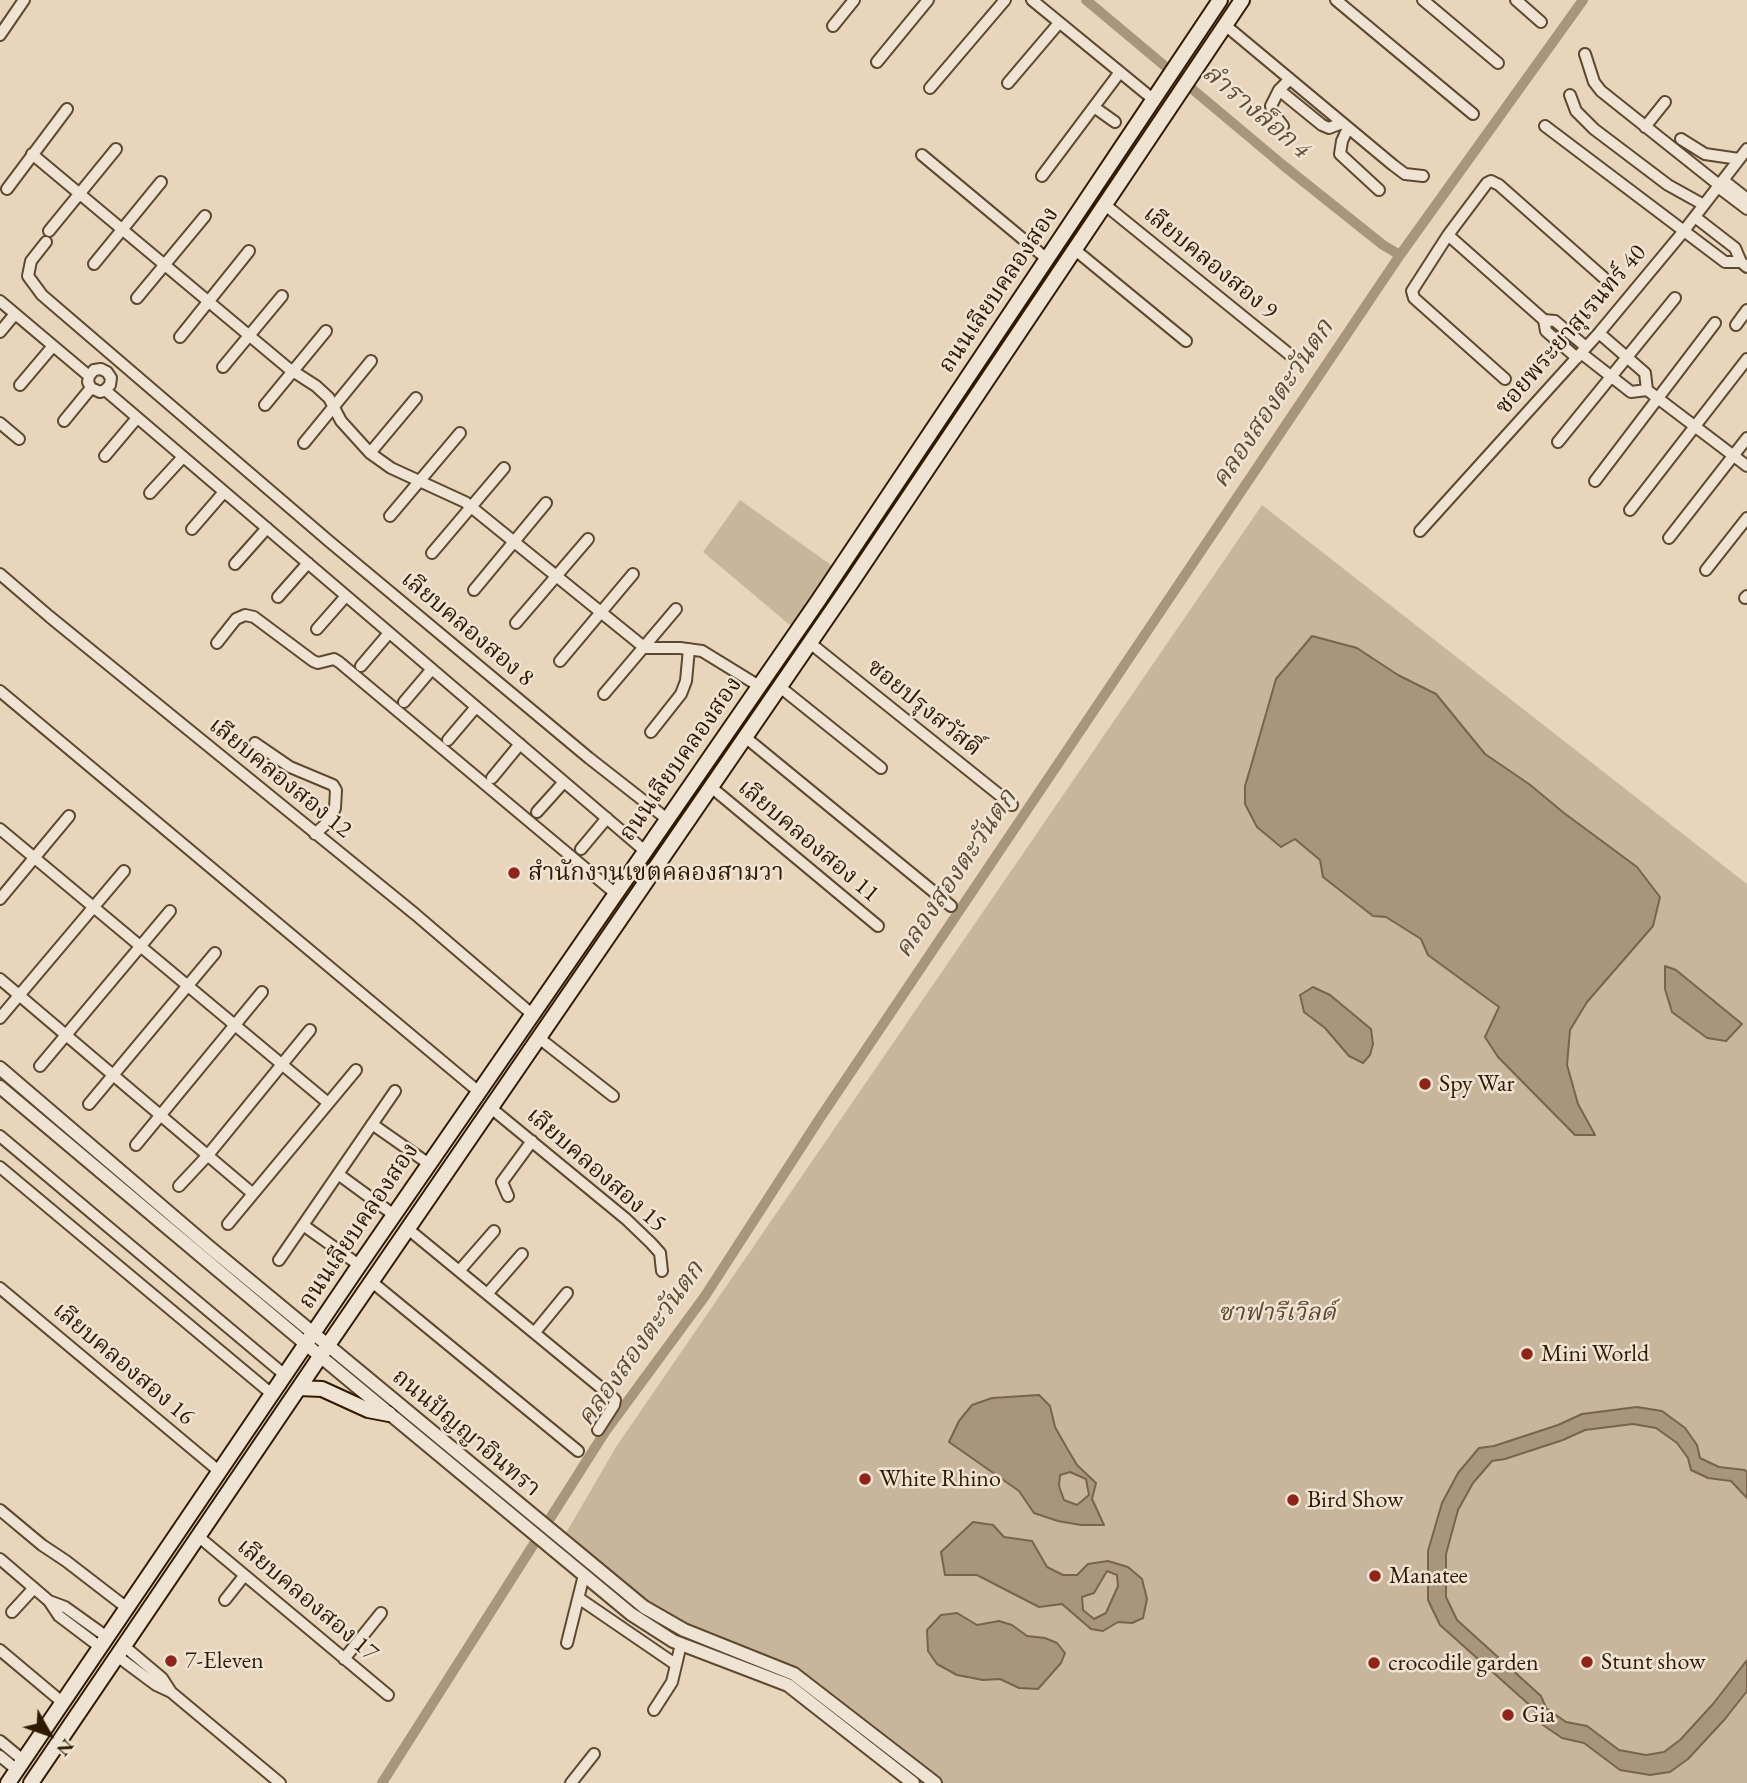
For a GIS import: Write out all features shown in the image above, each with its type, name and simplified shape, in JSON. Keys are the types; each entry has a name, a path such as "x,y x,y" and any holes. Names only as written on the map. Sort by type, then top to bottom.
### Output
{"main road":[{"name":"ถนนเลียบคลองสอง","path":"31,1783 810,643 1242,0"},
{"name":"ถนนเลียบคลองสอง","path":"8,1783 359,1265 759,686 1154,100 1215,2"},
{"path":"495,1070 510,1081"},
{"path":"299,1388 322,1389 368,1410 389,1414"}],"street":[{"path":"0,35 24,0"},
{"path":"833,26 854,0"},
{"path":"877,62 928,0"},
{"path":"930,88 1005,0"},
{"path":"1032,0 1154,100"},
{"path":"1336,0 1474,114"},
{"path":"1423,0 1498,63"},
{"path":"1516,0 1541,22"},
{"path":"1008,83 1059,23"},
{"path":"1225,25 1405,174 1423,176"},
{"path":"1585,54 1594,82 1601,91 1718,182 1747,209"},
{"path":"1042,177 1120,72"},
{"path":"1283,126 1271,106 1279,90 1290,79"},
{"path":"1279,90 1322,125 1329,128 1345,125"},
{"path":"1570,95 1576,111 1594,129 1668,185 1704,205"},
{"path":"1645,127 1665,102"},
{"path":"1094,107 1115,122"},
{"path":"7,189 67,109"},
{"path":"1345,125 1340,154 1379,190"},
{"path":"1545,126 1725,262 1744,265"},
{"path":"1681,139 1705,153 1740,159"},
{"name":"เลียบคลองสอง 8","path":"116,149 47,236 31,261 28,276 32,284 320,534 569,742 667,819"},
{"name":"ซอยพระยาสุเรนทร์ 40","path":"1420,531 1599,333 1683,232 1718,182 1747,149"},
{"path":"32,154 249,336 316,386 335,406 341,421 370,453 391,468 465,502 645,648 702,651 759,686"},
{"path":"922,155 1047,259"},
{"path":"1718,182 1723,157"},
{"path":"1505,379 1413,296 1413,287 1487,183 1491,181 1499,185 1603,277"},
{"path":"1718,182 1747,199"},
{"path":"94,264 161,183"},
{"name":"เลียบคลองสอง 9","path":"1104,204 1289,354"},
{"path":"137,298 205,216"},
{"path":"1695,217 1735,248 1744,265"},
{"path":"1448,235 1544,320 1546,331 1581,352 1630,393 1647,390"},
{"path":"1074,249 1186,341"},
{"path":"180,337 249,251"},
{"path":"223,367 282,296"},
{"path":"1558,442 1675,298"},
{"path":"0,301 89,376"},
{"path":"1736,325 1747,310"},
{"path":"0,332 15,314"},
{"path":"1595,481 1715,323"},
{"path":"265,405 326,331"},
{"path":"1599,333 1645,373 1647,390 1747,466"},
{"path":"20,385 53,346"},
{"path":"1630,510 1747,359"},
{"path":"304,443 371,362"},
{"path":"94,370 107,372 111,378 110,385 100,392 91,388 88,382 94,370"},
{"path":"64,421 91,388"},
{"path":"105,390 645,851"},
{"path":"370,453 416,398"},
{"path":"106,456 137,418"},
{"path":"0,423 19,439"},
{"path":"390,516 460,433"},
{"path":"1669,538 1747,438"},
{"path":"150,493 183,457"},
{"path":"432,553 504,468"},
{"path":"192,529 224,492"},
{"path":"474,590 546,503"},
{"path":"1706,570 1747,518"},
{"path":"235,564 267,528"},
{"path":"516,624 589,539"},
{"path":"278,597 308,563"},
{"name":"เลียบคลองสอง 12","path":"0,574 533,1014"},
{"path":"560,661 632,574"},
{"path":"317,629 346,596"},
{"path":"604,694 676,609"},
{"path":"217,643 236,619 245,615 254,617 313,661 318,663 334,659 339,662 616,894"},
{"path":"361,666 389,633"},
{"name":"ซอยปรุงสวัสดิ์","path":"810,643 1012,805"},
{"path":"651,732 681,694 686,681 689,649"},
{"path":"404,702 432,669"},
{"path":"780,687 881,768"},
{"path":"0,691 480,1092"},
{"path":"448,740 476,707"},
{"path":"746,737 951,906"},
{"path":"255,743 290,767 333,785 336,790 335,808 330,820 315,834"},
{"path":"492,778 520,744"},
{"path":"537,812 564,782"},
{"name":"เลียบคลองสอง 11","path":"711,787 878,926"},
{"path":"0,899 69,816"},
{"path":"581,849 607,818"},
{"path":"0,829 327,1102"},
{"path":"0,1018 124,871"},
{"path":"40,1066 170,911"},
{"path":"89,1104 215,953"},
{"path":"0,979 253,1193"},
{"path":"136,1145 262,992"},
{"path":"179,1186 208,1155 310,1030"},
{"path":"539,1038 613,1096"},
{"name":"ถนนปัญญาอินทรา","path":"0,1068 324,1351 561,1547 663,1620 794,1674 935,1783"},
{"path":"228,1224 356,1070"},
{"name":"ถนนปัญญาอินทรา","path":"0,1087 310,1339"},
{"path":"279,1260 395,1091"},
{"name":"เลียบคลองสอง 15","path":"491,1108 626,1219 660,1254 662,1271"},
{"path":"372,1124 429,1164"},
{"path":"0,1136 286,1376"},
{"path":"508,1196 502,1182 532,1142"},
{"path":"0,1167 273,1395"},
{"path":"338,1174 394,1215"},
{"path":"303,1225 359,1265"},
{"path":"408,1229 615,1400 598,1430"},
{"path":"460,1270 494,1231"},
{"path":"488,1293 522,1254"},
{"path":"372,1282 578,1451"},
{"name":"เลียบคลองสอง 16","path":"0,1288 220,1472"},
{"path":"535,1332 567,1293"},
{"name":"ถนนปัญญาอินทรา","path":"324,1351 389,1414 533,1524"},
{"path":"0,1510 127,1608"},
{"name":"เลียบคลองสอง 17","path":"199,1537 387,1695"},
{"name":"ถนนปัญญาอินทรา","path":"561,1547 584,1575 651,1628 681,1644 788,1685 913,1783"},
{"path":"0,1559 49,1601 59,1616 104,1642"},
{"path":"567,1643 584,1575"},
{"path":"225,1600 244,1576"},
{"path":"12,1612 34,1588"},
{"path":"580,1599 675,1664"},
{"path":"344,1659 381,1613"},
{"path":"654,1710 671,1682 681,1644"},
{"path":"0,1650 62,1702"},
{"path":"121,1651 162,1678 171,1692 280,1783"},
{"path":"0,1741 20,1765"},
{"path":"571,1783 594,1754"},
{"path":"0,1756 20,1765"}],"green space":[{"path":"740,500 838,570 797,631 703,552"},
{"name":"ซาฟารีเวิลด์","path":"1262,505 1747,884 1747,1783 941,1783 797,1667 673,1618 650,1606 566,1533 616,1447"}],"shaded area":[{"path":"1312,636 1357,648 1398,675 1436,694 1485,754 1529,784 1637,867 1660,897 1653,926 1587,1002 1570,1030 1567,1065 1578,1104 1595,1135 1575,1135 1498,1057 1485,1037 1499,1007 1428,955 1421,939 1386,917 1373,916 1323,877 1320,860 1295,839 1281,847 1257,827 1245,804 1245,786 1276,679"},
{"path":"1665,966 1676,970 1742,1024 1726,1041 1707,1038 1672,1012 1665,989"},
{"path":"1313,987 1330,995 1371,1029 1373,1044 1370,1055 1363,1063 1349,1056 1325,1028 1304,1012 1300,995"},
{"path":"1039,1395 1050,1406 1055,1427 1068,1450 1077,1465 1096,1483 1092,1499 1104,1525 1081,1525 1034,1513 1019,1491 949,1442 959,1421 972,1405 992,1398","holes":["1070,1472 1086,1479 1089,1495 1077,1505 1064,1500 1059,1486 1060,1475"]},
{"path":"1637,1407 1662,1411 1685,1428 1697,1445 1700,1458 1719,1467 1745,1470 1747,1498 1731,1481 1708,1478 1691,1470 1688,1458 1677,1443 1656,1428 1633,1424 1585,1430 1563,1440 1492,1461 1473,1483 1458,1510 1446,1554 1446,1597 1457,1620 1541,1696 1546,1708 1566,1722 1587,1726 1619,1750 1646,1755 1664,1752 1680,1740 1713,1704 1747,1660 1747,1691 1725,1719 1688,1759 1670,1772 1650,1775 1620,1770 1584,1743 1562,1738 1540,1723 1534,1709 1440,1625 1428,1600 1428,1551 1442,1503 1458,1473 1479,1448 1494,1446 1558,1425 1582,1414"},
{"path":"973,1522 993,1525 1004,1537 1032,1541 1047,1567 1063,1575 1077,1575 1088,1564 1108,1561 1128,1567 1142,1579 1147,1599 1143,1618 1132,1623 1118,1622 1103,1631 1091,1629 1062,1604 1039,1607 977,1575 945,1575 941,1552","holes":["1107,1571 1117,1575 1118,1586 1106,1613 1094,1619 1083,1610 1082,1597 1094,1593"]},
{"path":"957,1613 977,1625 999,1621 1012,1625 1027,1636 1045,1638 1057,1643 1065,1653 1061,1663 1038,1689 1019,1688 1000,1679 983,1680 957,1675 937,1664 928,1651 927,1630 941,1615"}],"waterway":[{"name":"ลำรางล็อก 4","path":"1086,0 1284,166 1383,245 1400,255"},
{"name":"คลองสองตะวันตก","path":"382,1783 605,1432 705,1296 820,1118 1400,255 1583,0"}],"place":[{"name":"สำนักงานเขตคลองสามวา","path":"514,873"},
{"name":"Spy War","path":"1425,1084"},
{"name":"Mini World","path":"1527,1354"},
{"name":"White Rhino","path":"865,1479"},
{"name":"Bird Show","path":"1293,1500"},
{"name":"Manatee","path":"1375,1576"},
{"name":"7-Eleven","path":"171,1661"},
{"name":"Stunt show","path":"1587,1662"},
{"name":"crocodile garden","path":"1374,1663"},
{"name":"Gia","path":"1508,1715"}]}
